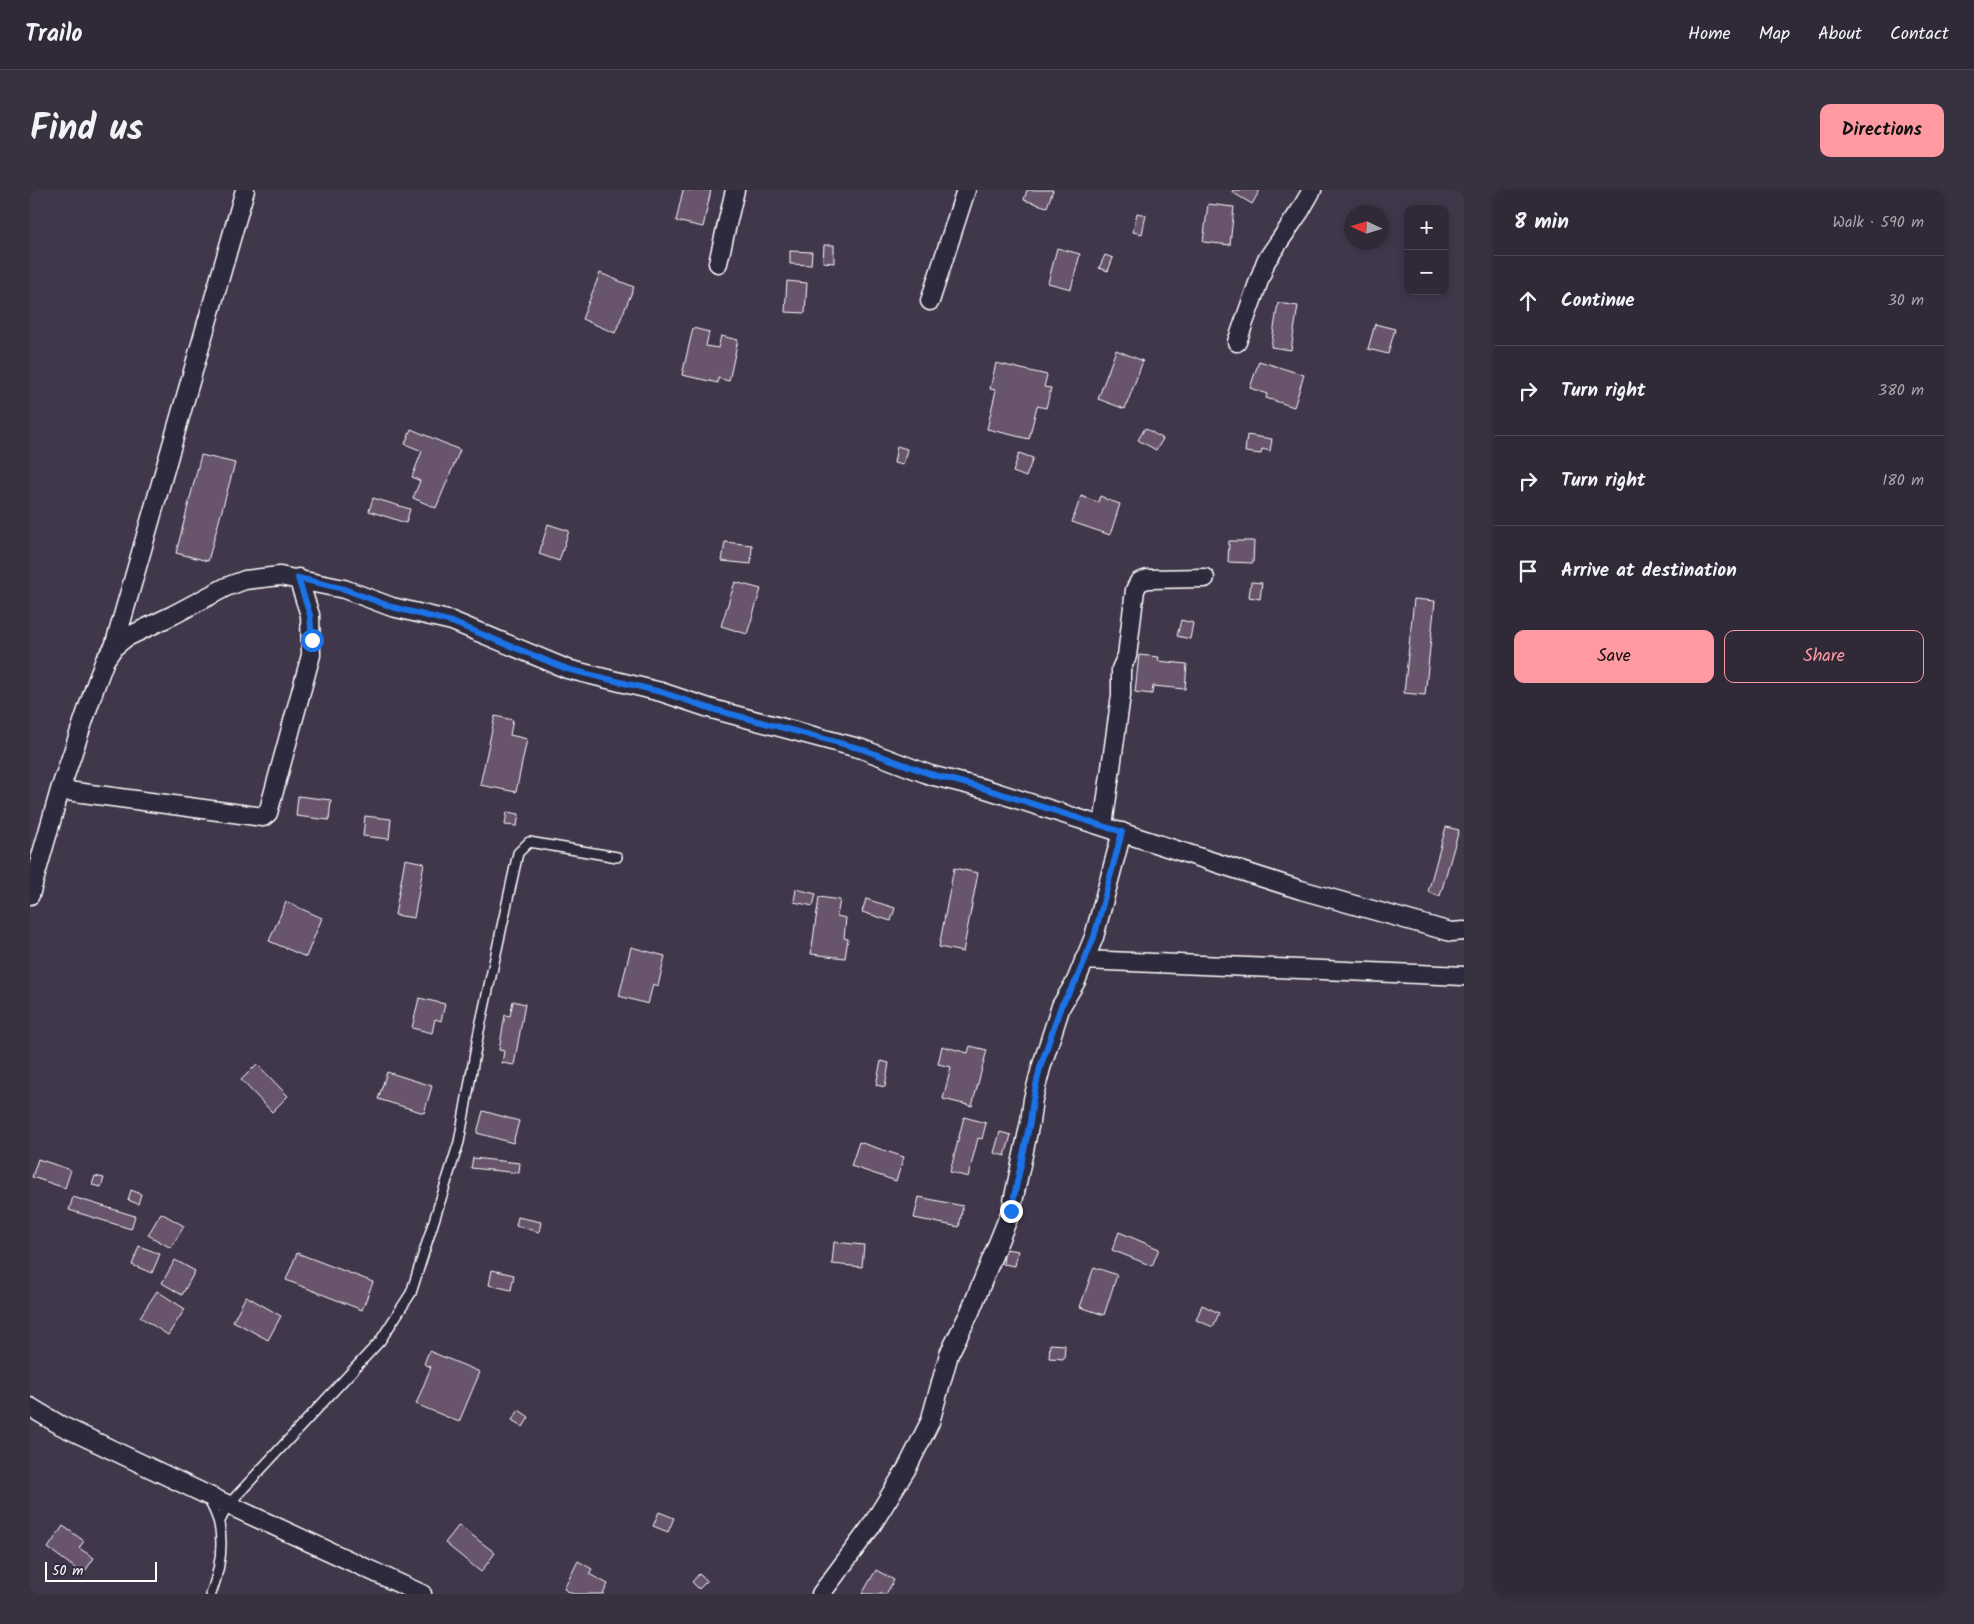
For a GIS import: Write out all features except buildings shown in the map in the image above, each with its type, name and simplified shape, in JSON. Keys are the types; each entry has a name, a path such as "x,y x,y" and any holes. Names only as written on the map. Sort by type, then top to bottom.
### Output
{"street":[{"path":"114,647 245,190"},
{"path":"718,263 735,190"},
{"path":"930,301 966,190"},
{"path":"1237,342 1266,261 1312,190"},
{"path":"30,895 60,790 105,660 114,647 125,638 232,584 263,577 280,576 298,578 344,589 392,607 457,623 567,669 661,692 712,709 862,749 930,774 986,789 1311,892 1451,932 1464,931"},
{"path":"60,790 264,817 268,813 311,655 310,615 298,578"},
{"path":"1103,826 1121,695 1121,669 1127,656 1135,590 1139,582 1148,579 1205,578"},
{"path":"821,1594 870,1528 907,1468 930,1422 949,1354 970,1312 1011,1211 1040,1068 1061,1006 1076,981 1094,937 1122,832"},
{"path":"1084,960 1464,976"},
{"path":"30,1407 60,1424 207,1495 422,1594"}],"lane":[{"path":"219,1523 228,1505 380,1341 412,1293 459,1142 479,1031 518,853 529,842 617,857"},
{"path":"207,1495 219,1523 221,1550 218,1576 211,1594"}],"route":[{"path":"312,640 310,615 298,578 344,589 392,607 452,622 567,669 661,692 712,709 862,749 930,774 986,789 1122,832 1094,937 1076,981 1061,1006 1040,1068 1011,1211"}]}
